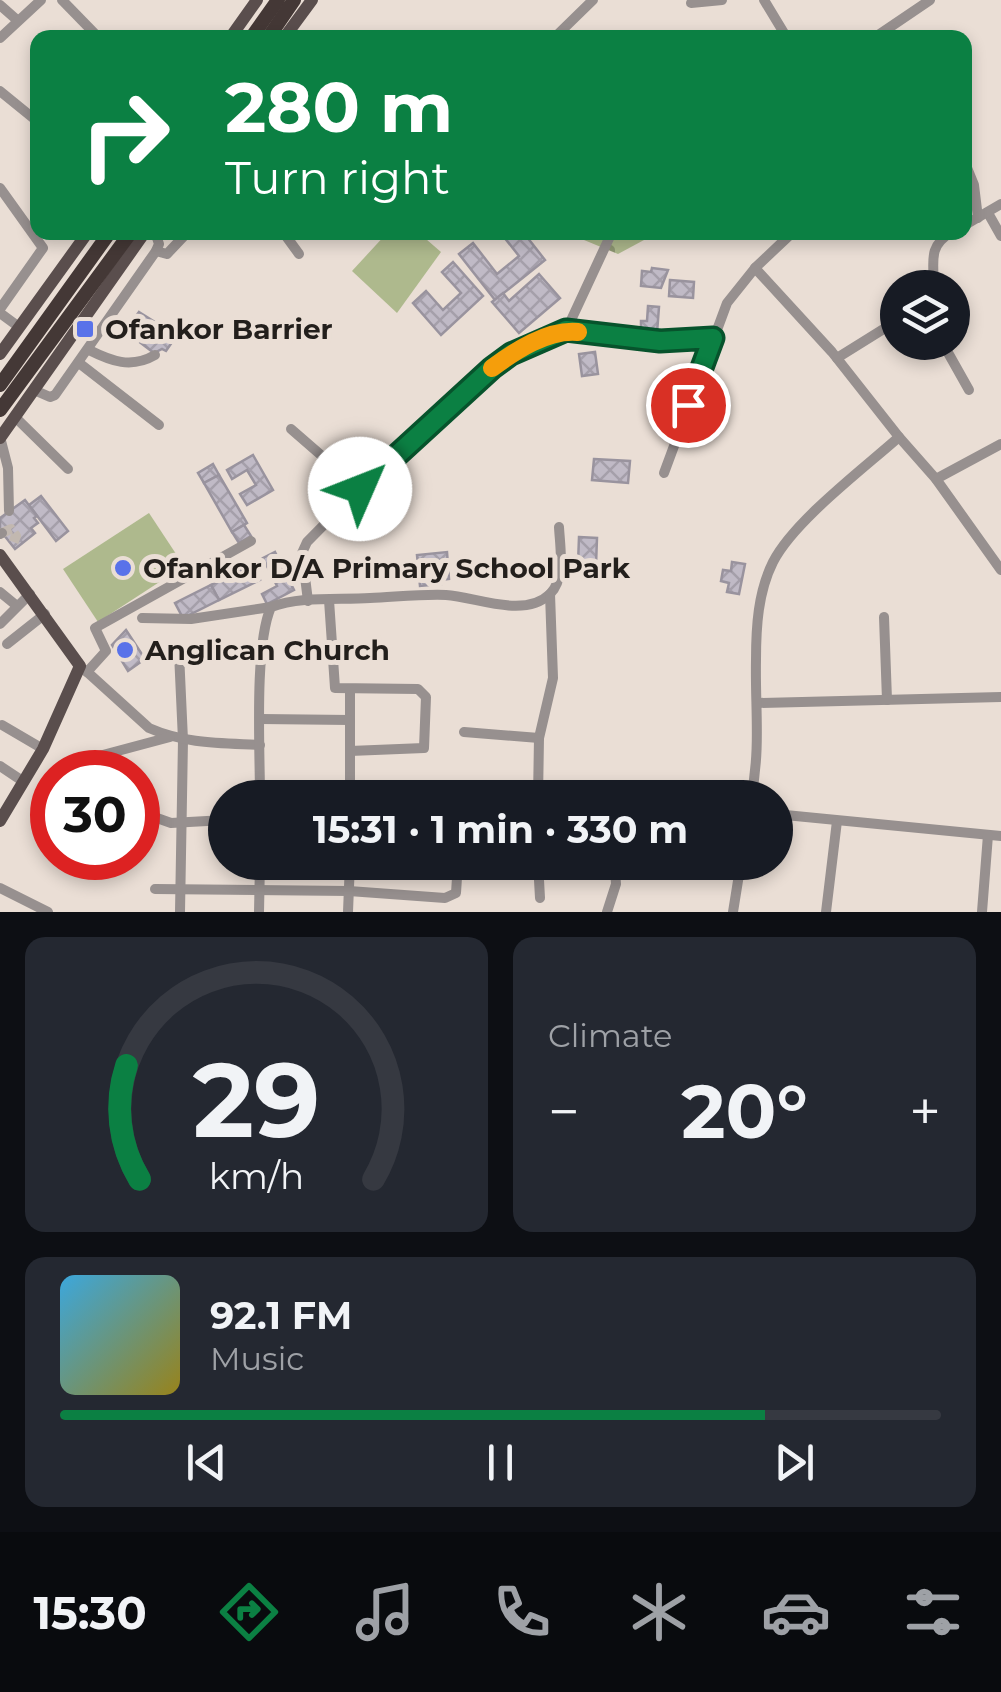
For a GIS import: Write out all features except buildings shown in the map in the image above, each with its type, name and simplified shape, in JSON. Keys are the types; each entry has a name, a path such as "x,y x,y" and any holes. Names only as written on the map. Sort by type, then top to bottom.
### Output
{"highway":[{"path":"257,30 278,0"},
{"path":"273,30 294,0"},
{"path":"0,384 104,240"},
{"path":"0,410 124,240"}],"main road":[{"path":"236,30 257,0"},
{"path":"290,30 312,0"},
{"path":"0,354 82,240"},
{"path":"0,437 139,240"},
{"path":"5,553 84,669 42,750"},
{"path":"0,821 30,771"}],"street":[{"path":"0,38 41,0"},
{"path":"62,0 91,30"},
{"path":"562,30 594,0"},
{"path":"691,4 722,0"},
{"path":"764,0 782,30"},
{"path":"895,30 930,0"},
{"path":"0,4 18,20"},
{"path":"0,91 30,115"},
{"path":"972,181 983,215 1001,236"},
{"path":"0,188 30,230"},
{"path":"972,221 1001,204"},
{"path":"20,327 0,311 43,248 37,240"},
{"path":"34,390 50,397 55,395 156,251 157,240"},
{"path":"156,251 167,254 180,240"},
{"path":"288,240 299,254"},
{"path":"566,330 608,240"},
{"path":"664,473 733,292 785,240"},
{"path":"933,270 932,254 941,240"},
{"path":"755,268 936,479 999,564"},
{"path":"308,601 302,553 307,542 492,368 520,349 566,330 660,341 713,338"},
{"path":"836,358 880,331"},
{"path":"89,350 118,363 147,360 155,355"},
{"path":"952,360 969,390"},
{"path":"79,363 159,424"},
{"path":"15,416 68,468"},
{"path":"292,428 360,489"},
{"path":"0,437 8,468 9,511"},
{"path":"754,780 760,738 756,662 759,604 774,559 802,526 898,438"},
{"path":"936,479 1001,444"},
{"path":"142,618 177,620 329,600 446,595 519,605 538,601 558,583 559,527"},
{"path":"177,739 149,728 84,669 106,651 95,628 251,542"},
{"path":"0,592 18,606"},
{"path":"0,624 30,594"},
{"path":"538,780 539,738 553,678 550,594"},
{"path":"329,600 335,688 418,689 426,698 424,748 350,752"},
{"path":"260,780 264,635 271,607"},
{"path":"7,644 45,614"},
{"path":"884,617 887,700"},
{"path":"179,653 180,912"},
{"path":"350,689 350,780"},
{"path":"758,703 1001,697"},
{"path":"261,719 350,720"},
{"path":"2,725 42,750"},
{"path":"464,732 539,738"},
{"path":"127,750 177,739 260,745"},
{"path":"0,766 24,782"},
{"path":"793,816 1001,836"},
{"path":"160,820 208,821"},
{"path":"826,912 837,820"},
{"path":"982,912 988,836"},
{"path":"259,912 260,880"},
{"path":"348,912 349,880"},
{"path":"155,889 452,896 458,880"},
{"path":"539,880 540,898"},
{"path":"607,912 615,880"},
{"path":"733,912 738,880"},
{"path":"0,888 48,912"}],"green space":[{"path":"381,240 427,240 441,252 397,313 352,271"},
{"path":"584,240 644,240 618,254"},
{"name":"Ofankor D/A Primary School Park","path":"149,513 184,566 98,622 63,569"}],"tunnel":[{"path":"2,533 11,529 16,536 12,546"}],"slow traffic":[{"path":"492,368 511,354 550,336 566,330 578,332"}],"place":[{"name":"Ofankor Barrier","path":"85,329"},
{"name":"Ofankor D/A Primary School Park","path":"123,568"},
{"name":"Anglican Church","path":"125,650"}],"route":[{"path":"360,489 492,368 511,354 566,330 660,341 713,338 688,405"}]}
